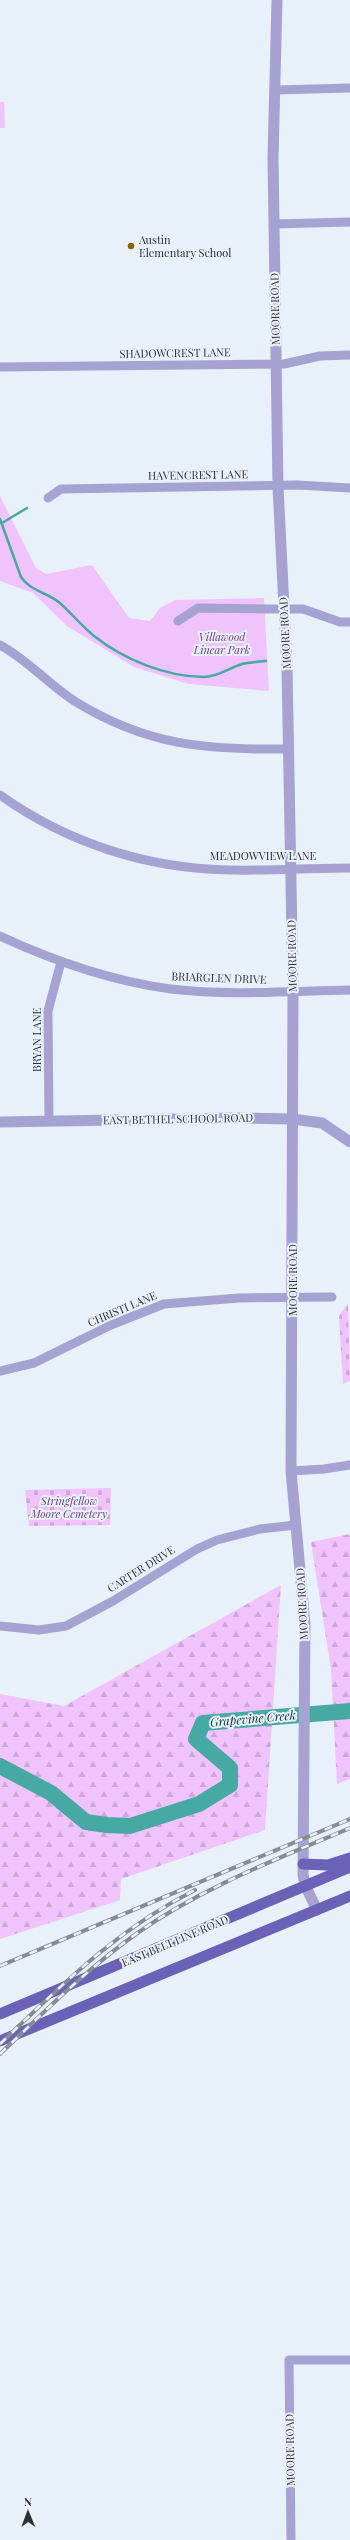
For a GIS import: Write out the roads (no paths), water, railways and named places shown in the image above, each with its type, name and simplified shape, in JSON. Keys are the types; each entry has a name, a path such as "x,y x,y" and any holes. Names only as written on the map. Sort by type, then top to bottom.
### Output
{"main road":[{"path":"303,1864 328,1865 350,1858"},
{"name":"EAST BELT LINE ROAD","path":"0,2014 350,1867"},
{"path":"0,2040 350,1896"}],"street":[{"name":"MOORE ROAD","path":"277,0 274,224 276,364 278,486 289,749 291,868 293,1296 291,1471 305,1625 303,1864 305,1885 317,1910"},
{"path":"275,90 350,88"},
{"path":"274,224 350,222"},
{"name":"SHADOWCREST LANE","path":"0,368 276,364 320,356 350,355"},
{"name":"HAVENCREST LANE","path":"48,498 61,489 278,486 350,488"},
{"path":"178,621 198,608 284,609 311,611 340,622 350,622"},
{"path":"0,645 12,652 74,701 109,720 134,730 192,746 229,750 289,749"},
{"name":"MEADOWVIEW LANE","path":"0,796 48,826 113,852 195,867 230,870 350,868"},
{"name":"BRIARGLEN DRIVE","path":"0,936 61,962 105,975 170,988 292,991 350,990"},
{"name":"BRYAN LANE","path":"49,1121 48,1011 61,962"},
{"name":"EAST BETHEL SCHOOL ROAD","path":"0,1122 292,1119 322,1123 350,1142"},
{"name":"CHRISTI LANE","path":"0,1371 34,1363 111,1325 164,1304 238,1298 293,1296 332,1297"},
{"path":"291,1471 324,1470 350,1465"},
{"name":"CARTER DRIVE","path":"0,1626 39,1630 66,1626 112,1601 197,1549 217,1540 260,1529 296,1525"},
{"name":"MOORE ROAD","path":"291,2540 289,2360 350,2360"}],"waterway":[{"path":"2,523 27,508"},
{"path":"0,519 21,577 25,582 56,600 94,636 118,652 160,670 175,674 204,677 219,674 242,664 266,661"},
{"name":"Grapevine Creek","path":"0,1766 51,1793 86,1822 130,1826 199,1804 230,1785 230,1768 196,1739 203,1723 350,1711"}],"railway":[{"path":"0,1966 350,1819"},
{"path":"0,2054 66,1991 118,1947 136,1934 187,1902 213,1888 267,1863 350,1828"},
{"path":"0,2044 69,1979 115,1940 140,1922 195,1890"}],"place":[{"name":"Austin Elementary School","path":"131,246"}],"park label":[{"name":"Villawood Linear Park","path":"222,643"},
{"name":"Stringfellow Moore Cemetery","path":"69,1507"}]}
